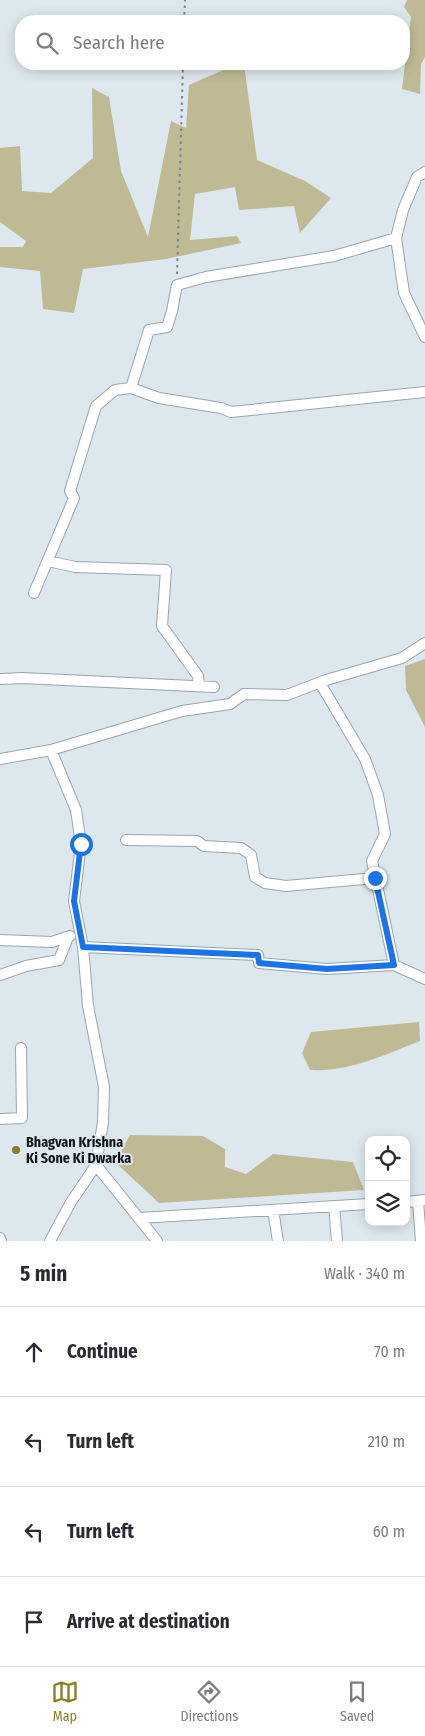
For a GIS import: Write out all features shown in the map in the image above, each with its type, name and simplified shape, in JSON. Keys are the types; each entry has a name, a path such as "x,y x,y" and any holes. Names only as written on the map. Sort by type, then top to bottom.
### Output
{"street":[{"path":"425,172 417,177 404,210 396,238 404,293 425,337"},
{"path":"131,388 149,330 166,327 172,311 177,284 206,277 334,256 396,238"},
{"path":"34,593 74,498 70,491 96,406 115,390 131,388 160,398 221,408 230,412 425,392"},
{"path":"48,561 75,567 166,570 162,626 198,676 199,686"},
{"path":"0,759 51,750 182,711 230,704 244,694 286,695 402,658 425,644"},
{"path":"1,679 22,678 214,687"},
{"path":"320,683 365,759 378,795 385,834 372,861 394,965"},
{"path":"50,1241 71,1202 96,1165 103,1122 104,1087 88,1006 83,947 74,901 81,844 76,810 51,750"},
{"path":"126,840 197,841 204,846 242,848 251,855 255,877 265,883 286,886 375,878"},
{"path":"0,940 52,942 80,933"},
{"path":"0,974 26,966 59,960 68,937"},
{"path":"83,947 258,955 259,963 327,969 394,965 425,979"},
{"path":"0,1119 22,1118 20,1048"},
{"path":"96,1165 157,1241"},
{"path":"421,1201 421,1241"},
{"path":"139,1218 365,1204"},
{"path":"334,1206 337,1241"},
{"path":"273,1210 278,1241"}],"path":[{"path":"184,15 185,0"},
{"path":"177,284 183,70"}],"shaded area":[{"path":"407,0 425,0 425,57 421,64 420,94 402,89 404,70 410,70 411,17 404,7"},
{"path":"223,70 245,70 257,160 305,181 331,198 300,233 294,206 239,210 235,187 195,194 190,240 237,236 241,243 166,259 83,269 74,313 43,309 40,271 0,267 0,247 23,247 26,241 0,222 0,148 20,146 22,191 51,193 93,158 92,88 109,97 121,171 148,237 171,121 186,128 189,85"},
{"path":"425,659 425,727 406,690 405,666"},
{"path":"419,1022 420,1041 366,1062 325,1070 310,1070 302,1053 311,1032"},
{"path":"130,1135 203,1136 225,1149 225,1167 246,1174 273,1154 353,1162 364,1190 159,1203 115,1162"}],"place":[{"name":"Bhagvan Krishna Ki Sone Ki Dwarka","path":"16,1150"}],"route":[{"path":"81,844 74,901 83,947 258,955 259,963 327,969 394,965 390,954 375,878"}]}
